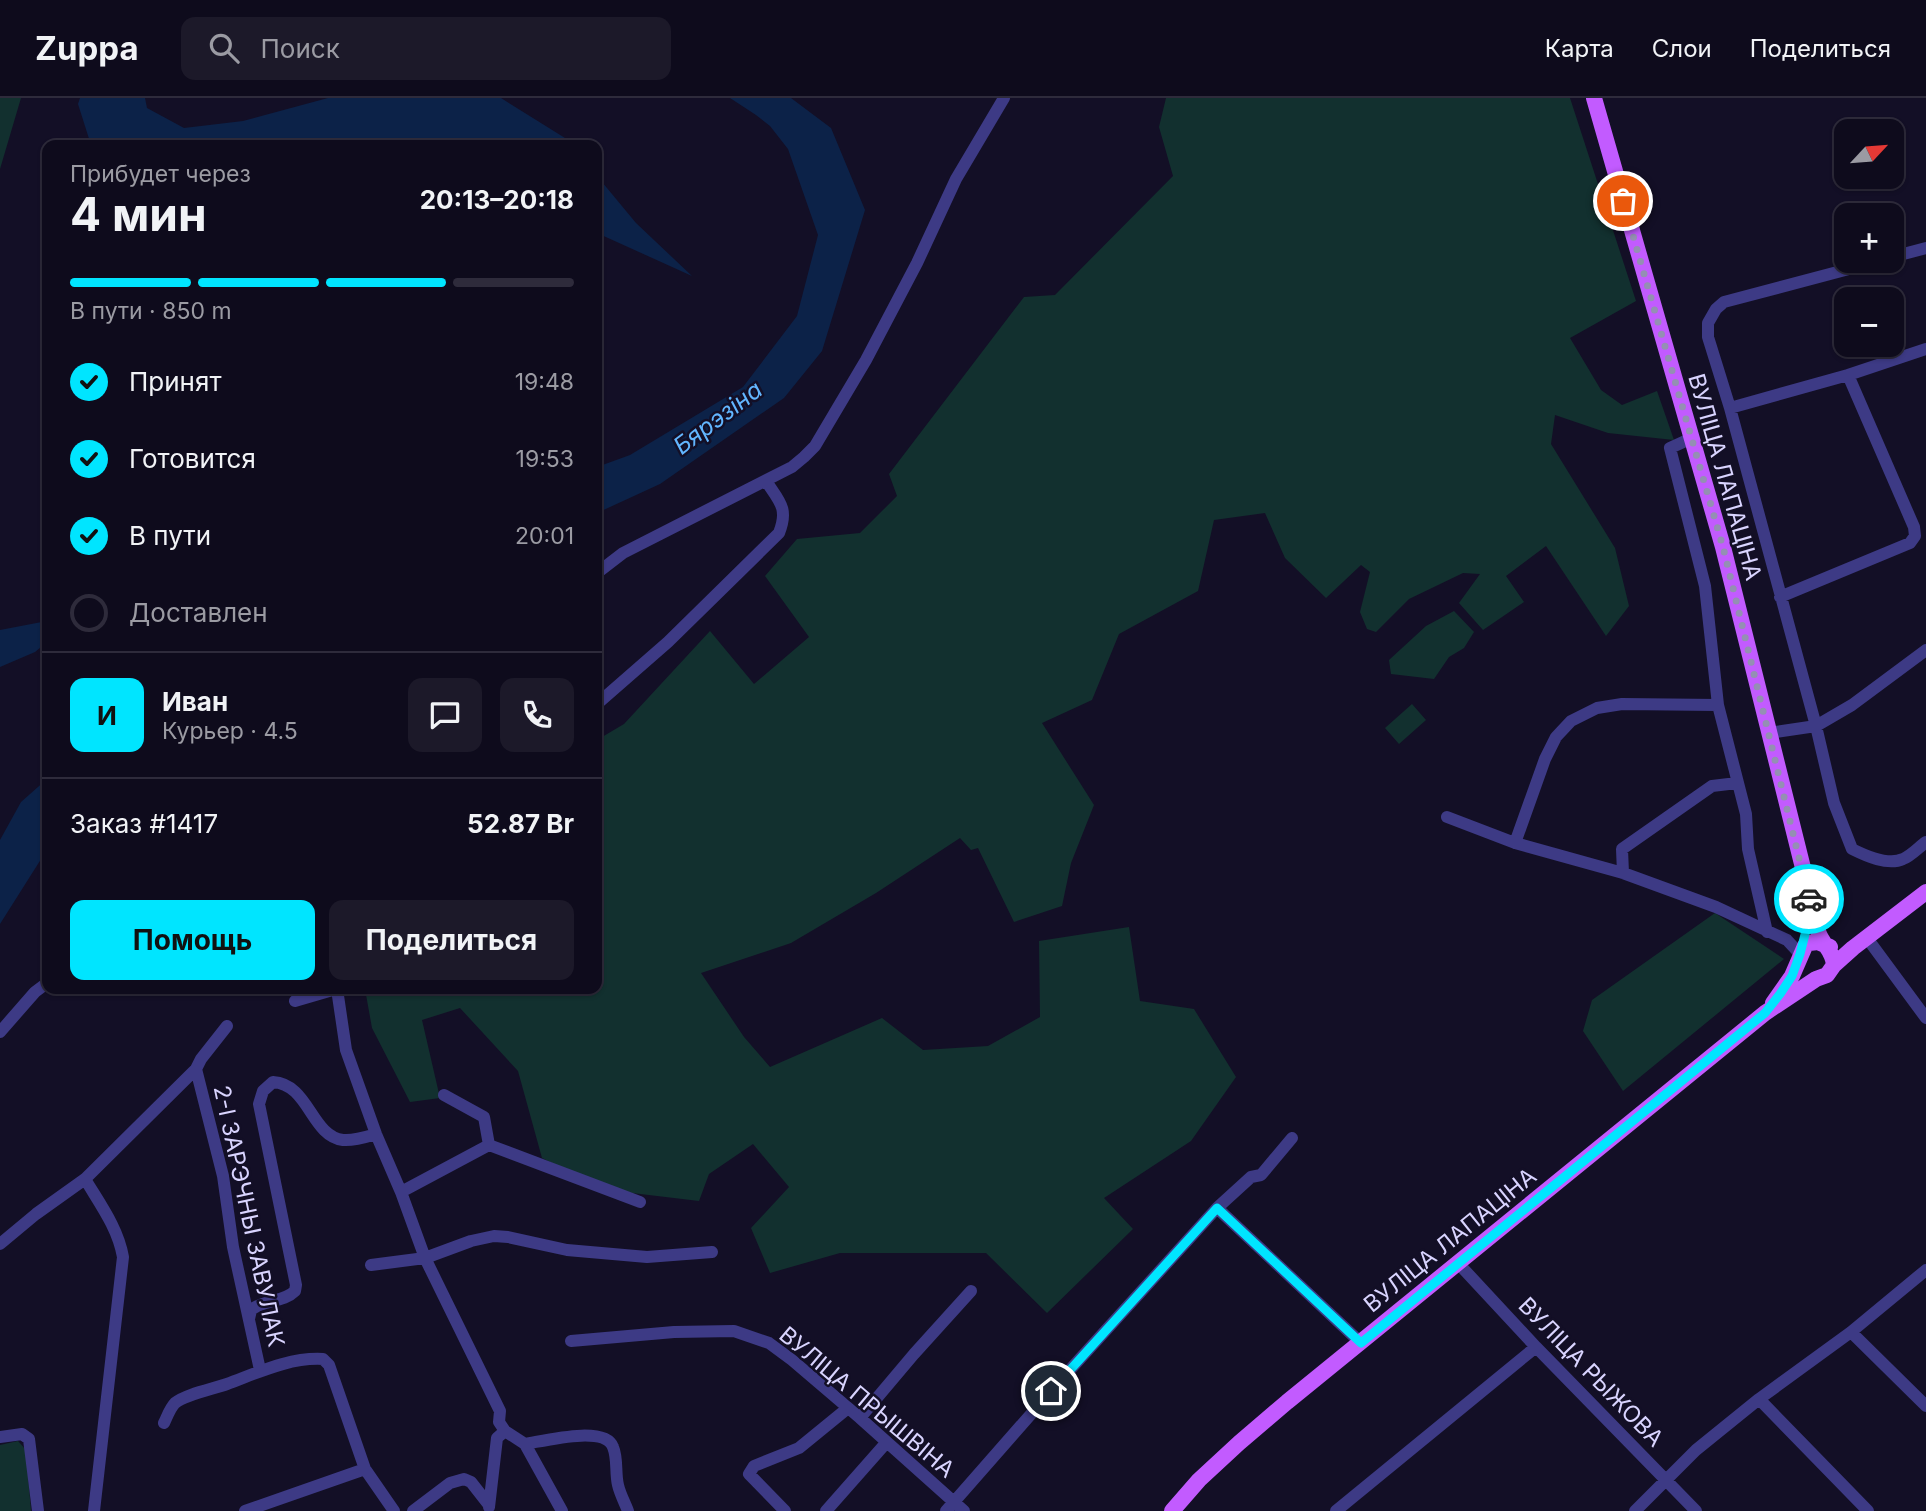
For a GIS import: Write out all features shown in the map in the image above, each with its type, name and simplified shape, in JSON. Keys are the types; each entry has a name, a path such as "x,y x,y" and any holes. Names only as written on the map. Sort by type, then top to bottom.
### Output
{"main road":[{"name":"ВУЛІЦА ЛАПАЦІНА","path":"1172,1511 1239,1443 1457,1262 1765,1013 1826,975 1834,965 1832,954 1818,933 1811,911 1808,888 1723,547 1594,98"},
{"path":"1834,965 1926,892"},
{"name":"ВУЛІЦА ЛАПАЦІНА","path":"1765,1013 1792,976 1811,911"},
{"path":"1816,979 1807,978 1799,971 1797,964 1805,946 1818,942 1835,948 1853,948"}],"street":[{"path":"602,569 623,553 792,467 815,446 866,360 917,263 956,179 1004,98"},
{"path":"1904,254 1926,248"},
{"path":"1834,273 1724,302 1716,309 1709,324 1708,337 1730,408 1816,726 1834,803 1852,849 1867,857 1892,861 1902,860 1926,842"},
{"path":"1730,408 1847,375 1926,349"},
{"path":"1780,597 1910,543 1915,537 1914,527 1847,375"},
{"path":"1692,438 1670,448 1705,586 1718,705 1746,814 1748,849 1767,932"},
{"path":"602,700 668,642 779,533 785,519 783,508 766,481"},
{"path":"1769,733 1816,726 1852,705 1926,650"},
{"path":"1515,843 1545,759 1556,737 1571,721 1597,708 1622,704 1718,705"},
{"path":"1623,873 1622,849 1712,786 1737,783"},
{"path":"1447,817 1515,843 1623,873 1716,907 1787,940 1800,954"},
{"path":"1867,938 1926,1018"},
{"path":"0,1032 42,987"},
{"path":"295,1001 319,994"},
{"path":"337,994 346,1050 425,1258 500,1411 499,1422 505,1431 525,1444 562,1511"},
{"path":"0,1244 85,1179 196,1069 227,1026"},
{"name":"2-І ЗАРЭЧНЫ ЗАВУЛАК","path":"196,1069 223,1176 233,1247 260,1370"},
{"path":"249,1319 251,1310 258,1304 286,1298 295,1291 296,1285 259,1104 263,1091 273,1082 283,1082 297,1092 313,1116 333,1137 353,1140 376,1134"},
{"path":"444,1095 484,1117 489,1145"},
{"path":"955,1508 1068,1372 1217,1208 1251,1177 1261,1175 1292,1138"},
{"path":"401,1192 489,1145 640,1202"},
{"path":"85,1179 109,1218 121,1244 123,1257 94,1511"},
{"path":"1217,1208 1361,1343"},
{"path":"371,1265 425,1258 471,1241 494,1236 567,1250 647,1256 712,1252"},
{"name":"ВУЛІЦА РЫЖОВА","path":"1457,1262 1696,1511"},
{"path":"1635,1511 1696,1450 1759,1399 1851,1332 1926,1269"},
{"path":"860,1418 971,1291"},
{"name":"ВУЛІЦА ПРЫШВІНА","path":"571,1341 674,1332 734,1331 769,1343 860,1418 955,1508"},
{"path":"1851,1332 1926,1406"},
{"path":"1336,1511 1536,1347"},
{"path":"164,1423 176,1403 185,1398 260,1370 310,1358 323,1359 328,1365 365,1469 394,1511"},
{"path":"1759,1399 1868,1511"},
{"path":"785,1511 749,1474 754,1466 799,1448 848,1408"},
{"path":"489,1508 497,1438 505,1431"},
{"path":"0,1437 22,1434 29,1440 38,1511"},
{"path":"525,1444 595,1435 609,1440 613,1445 618,1484 628,1511"},
{"path":"826,1511 886,1443"},
{"path":"245,1511 365,1469"},
{"path":"413,1511 450,1483 464,1479 471,1482 489,1508"},
{"path":"1163,1511 1188,1492"}],"green space":[{"path":"0,98 21,98 0,169"},
{"path":"1166,98 1570,98 1636,301 1570,338 1601,390 1622,405 1657,391 1674,440 1608,433 1555,415 1551,444 1615,548 1629,606 1606,636 1546,546 1506,576 1524,602 1483,630 1459,603 1480,574 1463,573 1409,599 1376,632 1367,629 1360,612 1370,572 1361,565 1326,598 1285,558 1265,513 1214,520 1198,591 1119,634 1092,700 1042,723 1094,805 1071,863 1062,906 1014,922 978,848 971,850 960,838 876,893 791,943 701,973 744,1037 770,1067 882,1018 923,1050 988,1046 1040,1017 1039,941 1129,927 1140,1001 1194,1009 1236,1077 1191,1141 1104,1198 1133,1229 1047,1313 986,1253 840,1253 770,1273 751,1228 789,1187 753,1144 709,1174 699,1201 607,1190 542,1158 518,1071 460,1008 422,1020 440,1098 410,1102 372,1028 366,994 602,994 602,737 624,724 710,631 754,684 809,637 765,576 797,539 860,533 897,496 889,474 1024,297 1055,295 1173,176 1159,127"},
{"path":"1454,611 1474,632 1464,648 1449,657 1434,679 1391,674 1389,660 1426,626"},
{"path":"1412,704 1426,720 1399,744 1385,728"},
{"path":"1715,913 1784,959 1623,1091 1583,1031 1592,1000"},
{"path":"18,1441 26,1450 31,1511 0,1511 0,1445"}],"water":[{"path":"80,98 145,98 147,108 184,128 243,121 328,98 501,98 567,140 89,140 78,104"},
{"name":"Бярэзіна","path":"730,98 791,98 831,128 865,210 822,351 784,398 660,484 602,511 602,465 630,455 743,387 797,316 818,235 788,149 770,126"},
{"path":"602,182 636,223 692,276 602,235"},
{"path":"42,622 42,646 35,652 0,667 0,630"},
{"path":"42,783 42,858 0,924 0,840 21,802"}],"way so far":[{"path":"1623,201 1723,547 1809,899"}],"route":[{"path":"1051,1391 1217,1208 1361,1343 1765,1013 1792,976 1811,911 1809,899"}]}
